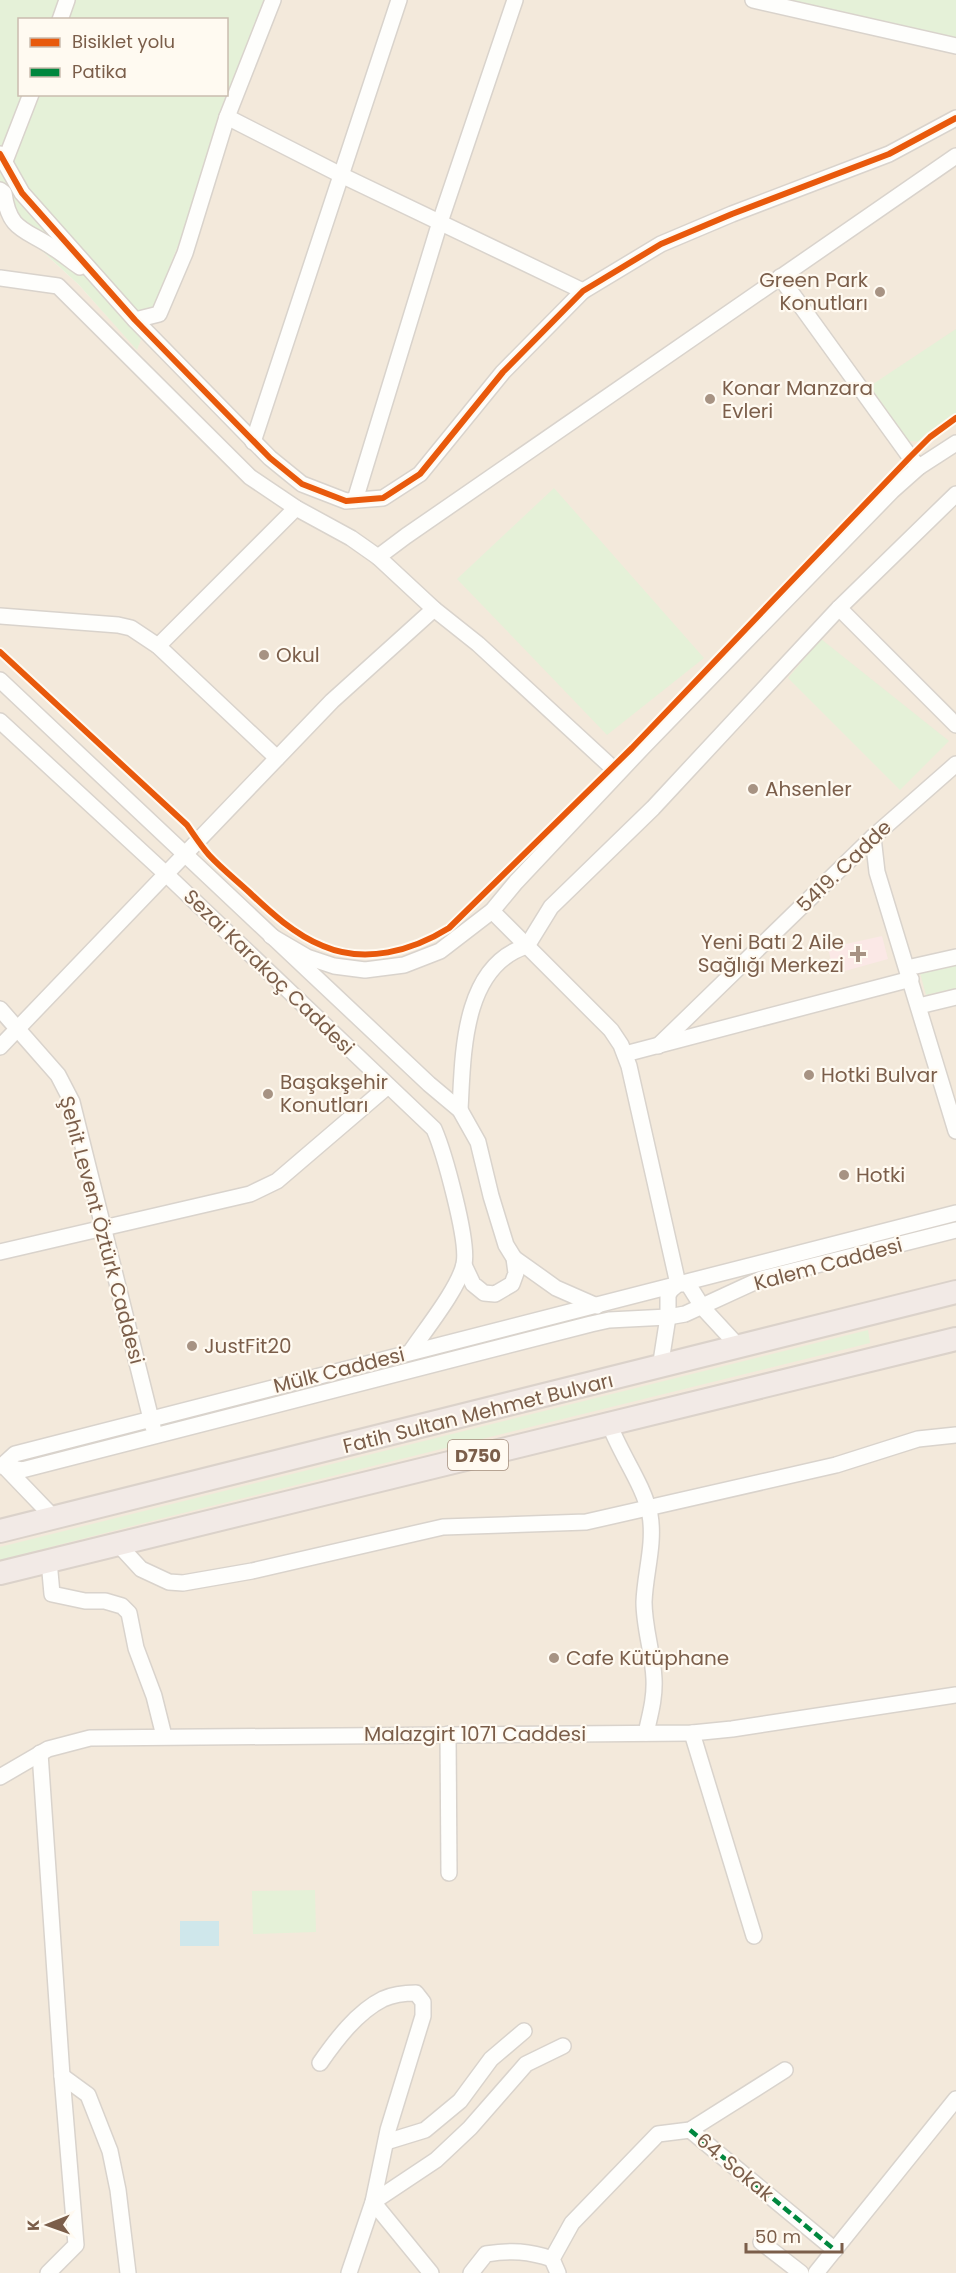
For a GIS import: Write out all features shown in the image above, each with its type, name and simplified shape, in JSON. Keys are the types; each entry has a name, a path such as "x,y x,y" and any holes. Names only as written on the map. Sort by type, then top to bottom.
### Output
{"highway":[{"name":"Fatih Sultan Mehmet Bulvarı","path":"0,1531 660,1368 956,1292"},
{"name":"Fatih Sultan Mehmet Bulvarı","path":"0,1573 956,1339"}],"street":[{"path":"61,18 67,0"},
{"path":"135,320 159,315 185,253 227,117 273,0"},
{"path":"253,442 399,0"},
{"path":"355,500 440,222 515,0"},
{"path":"753,0 956,46"},
{"path":"30,96 2,158 22,193 135,320 253,442 302,484 346,501 383,498 420,474 503,372 583,291 661,244 732,214 889,154 956,118"},
{"path":"227,117 341,175 583,291"},
{"path":"378,557 956,156"},
{"path":"0,178 22,193"},
{"path":"0,190 4,193 3,208 20,230 51,246 106,287"},
{"path":"780,277 919,467"},
{"path":"0,278 58,286 233,462 267,490 351,538 378,557 434,609 478,644 618,773"},
{"path":"271,936 308,957 334,966 365,970 404,965 440,951 492,911 516,882 618,773 892,491 919,467 956,443"},
{"path":"460,1110 468,1022 480,988 491,969 513,950 527,946 551,907 653,808 839,608 956,494"},
{"path":"158,646 296,508"},
{"path":"839,608 956,725"},
{"path":"0,1047 332,701 434,609"},
{"path":"0,616 118,625 131,628 158,646 277,758"},
{"path":"0,680 184,855 429,1084 460,1110 478,1142 503,1235 514,1258 516,1273 512,1284 495,1294 484,1293 473,1284 464,1265"},
{"name":"Sezai Karakoç Caddesi","path":"0,722 166,874 434,1129 441,1145 465,1244 464,1265 447,1298 411,1351"},
{"name":"5419. Cadde","path":"658,1046 873,837 956,764"},
{"path":"873,837 877,872 956,1131"},
{"path":"492,911 611,1030 625,1054 678,1284"},
{"path":"625,1054 909,974 956,957"},
{"path":"919,1006 956,997"},
{"name":"Şehit Levent Öztürk Caddesi","path":"0,1009 58,1076 72,1102 156,1435"},
{"path":"0,1252 250,1194 277,1181 388,1086"},
{"name":"Kalem Caddesi","path":"678,1284 956,1213"},
{"name":"Kalem Caddesi","path":"668,1317 703,1308 761,1279 956,1230"},
{"path":"514,1258 556,1288 597,1306"},
{"path":"660,1368 668,1317 668,1295 678,1284 688,1284 703,1308 739,1347"},
{"name":"Mülk Caddesi","path":"2,1466 15,1454 678,1284"},
{"name":"Mülk Caddesi","path":"2,1466 21,1470 591,1324 609,1320 668,1317"},
{"path":"609,1424 640,1487 650,1515 651,1544 644,1601 645,1628 654,1681 654,1700 646,1733"},
{"path":"117,1543 141,1569 169,1582 183,1583 252,1571 443,1527 586,1522 836,1465 918,1439 956,1435"},
{"path":"2,1466 54,1518"},
{"path":"49,1561 52,1594 85,1601 105,1601 122,1606 129,1613 136,1648 154,1696 164,1736"},
{"name":"Malazgirt 1071 Caddesi","path":"0,1777 40,1753 68,1742 90,1738 692,1733 956,1695"},
{"path":"692,1733 754,1936"},
{"path":"448,1734 449,1873"},
{"path":"40,1753 76,2245 48,2273"},
{"path":"320,2063 334,2042 357,2019 383,1999 398,1994 416,1993 423,2002 423,2016 386,2142 373,2202 349,2273"},
{"path":"386,2142 424,2130 460,2102 492,2059 524,2031"},
{"path":"373,2202 436,2160 476,2121 526,2064 563,2046"},
{"path":"471,2273 486,2254 509,2250 533,2252 555,2266 572,2223 658,2133 690,2130 785,2070"},
{"path":"62,2076 88,2095 110,2151 118,2190 128,2273"},
{"path":"816,2273 956,2098"},
{"name":"64. Sokak","path":"690,2130 835,2250"},
{"path":"373,2202 431,2273"},
{"path":"761,2241 801,2273"}],"shaded area":[{"path":"274,0 748,0 956,48 956,2273 0,2273 0,212 79,285 137,349"},
{"name":"Yeni Batı 2 Aile Sağlığı Merkezi","path":"882,936 888,959 834,974 828,948"}],"green space":[{"path":"0,0 274,0 137,350 79,285 0,212"},
{"path":"748,0 956,0 956,48"},
{"path":"956,329 956,424 929,442 908,441 870,386"},
{"path":"554,488 704,658 607,735 457,579"},
{"path":"821,639 949,741 900,790 788,678"},
{"path":"956,963 956,988 926,995 920,973"},
{"path":"868,1330 870,1343 0,1560 0,1547"},
{"path":"315,1890 316,1932 253,1934 252,1891"}],"water":[{"path":"180,1921 219,1921 219,1946 180,1946"}],"marked path":[{"path":"690,2130 835,2250"}],"cycle path":[{"path":"0,154 22,193 135,320 270,458 302,484 346,501 383,498 420,474 503,372 583,291 661,244 732,214 889,154 956,118"},
{"path":"0,652 187,825 218,865 283,922 313,941 339,951 372,954 404,949 449,928 632,748 910,457 930,437 956,418"}],"place":[{"name":"Green Park Konutları","path":"880,292"},
{"name":"Konar Manzara Evleri","path":"710,399"},
{"name":"Okul","path":"264,655"},
{"name":"Ahsenler","path":"753,789"},
{"name":"Yeni Batı 2 Aile Sağlığı Merkezi","path":"858,954"},
{"name":"Hotki Bulvar","path":"809,1075"},
{"name":"Başakşehir Konutları","path":"268,1094"},
{"name":"Hotki","path":"844,1175"},
{"name":"JustFit20","path":"192,1346"},
{"name":"Cafe Kütüphane","path":"554,1658"}]}
